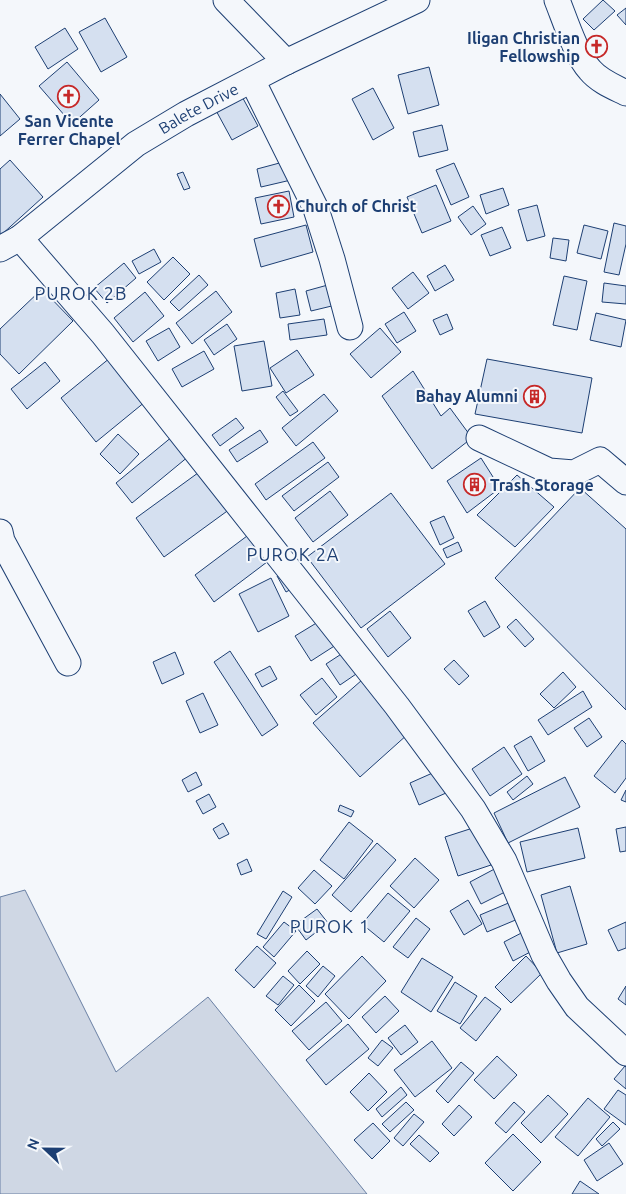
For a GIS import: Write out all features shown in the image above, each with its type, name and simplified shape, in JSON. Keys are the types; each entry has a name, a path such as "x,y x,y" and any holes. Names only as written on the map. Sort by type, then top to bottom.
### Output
{"street":[{"path":"226,0 286,62"},
{"name":"Balete Drive","path":"10,244 136,144 186,114 286,62 417,0"},
{"path":"557,0 577,48 590,70 607,83 626,93"},
{"path":"252,80 316,209 332,259 350,327"},
{"path":"10,244 103,334 397,706 474,809 500,853 544,955 559,981 577,1007 626,1052"},
{"path":"479,438 548,471 574,473 600,460 626,482"},
{"path":"0,532 2,541 68,663"}],"shaded area":[{"path":"25,890 116,1072 208,997 367,1194 0,1194 0,897"}],"building":[{"path":"603,0 615,11 594,30 583,19"},
{"path":"626,8 626,25 617,15"},
{"path":"105,18 127,57 101,72 79,32"},
{"path":"65,28 78,49 48,69 35,47"},
{"path":"67,62 99,100 72,124 39,86"},
{"path":"429,67 439,105 408,114 398,75"},
{"path":"373,88 394,128 373,140 352,99"},
{"path":"239,91 258,126 232,140 213,105"},
{"path":"0,94 20,119 0,136"},
{"path":"442,125 448,150 419,157 413,132"},
{"path":"10,160 43,197 0,236 0,169"},
{"path":"287,161 291,180 261,187 257,169"},
{"path":"454,163 469,197 451,205 436,170"},
{"path":"183,172 190,188 184,190 177,174"},
{"path":"436,185 451,221 422,233 407,197"},
{"path":"503,188 509,205 486,214 480,195"},
{"path":"289,191 294,217 261,224 255,198"},
{"path":"537,205 545,236 527,241 518,210"},
{"path":"473,206 486,224 471,235 458,217"},
{"path":"614,223 626,226 626,244 619,275 604,272"},
{"path":"306,225 313,252 261,267 254,239"},
{"path":"584,225 608,231 601,259 577,253"},
{"path":"502,227 511,248 490,256 481,235"},
{"path":"553,238 569,240 566,261 550,258"},
{"path":"154,249 161,262 139,274 132,261"},
{"path":"173,257 190,274 164,300 147,282"},
{"path":"124,263 136,278 107,303 94,288"},
{"path":"445,265 454,280 435,291 427,276"},
{"path":"413,272 429,293 408,309 392,288"},
{"path":"199,275 208,285 179,311 170,302"},
{"path":"564,276 587,281 577,330 553,325"},
{"path":"335,283 340,304 311,311 306,291"},
{"path":"604,283 626,286 626,304 602,302"},
{"path":"42,289 73,321 19,374 0,354 0,329"},
{"path":"295,289 300,315 280,318 276,293"},
{"path":"216,291 232,312 192,344 176,323"},
{"path":"145,292 164,316 133,342 114,318"},
{"path":"404,312 416,331 397,343 385,324"},
{"path":"596,313 626,320 621,347 590,340"},
{"path":"447,314 453,329 440,335 433,320"},
{"path":"324,319 327,335 290,340 288,324"},
{"path":"227,324 237,339 214,355 204,340"},
{"path":"169,328 180,347 158,361 146,341"},
{"path":"380,328 401,352 371,378 350,354"},
{"path":"264,341 272,386 242,391 234,346"},
{"path":"297,350 314,375 286,393 270,368"},
{"path":"204,351 214,369 182,387 172,369"},
{"path":"116,353 151,397 96,442 61,398"},
{"name":"Bahay Alumni","path":"487,359 592,378 582,433 475,414"},
{"path":"45,362 60,381 27,409 11,389"},
{"path":"413,371 441,416 450,408 472,438 432,469 382,396"},
{"path":"283,391 298,411 290,416 276,397"},
{"path":"324,394 338,411 296,446 282,428"},
{"path":"236,418 244,428 220,446 212,435"},
{"path":"260,430 268,442 237,462 229,450"},
{"path":"118,434 139,454 120,474 100,454"},
{"path":"173,436 189,456 132,503 116,483"},
{"path":"313,442 325,458 266,500 255,484"},
{"name":"Trash Storage","path":"481,458 500,488 467,513 447,481"},
{"path":"328,462 339,477 294,511 282,496"},
{"path":"202,470 230,509 164,557 136,518"},
{"path":"517,475 554,507 515,547 477,515"},
{"path":"580,488 626,529 626,710 495,578"},
{"path":"330,491 348,515 313,542 295,518"},
{"path":"391,493 445,564 361,628 307,557"},
{"path":"444,516 454,538 440,545 430,522"},
{"path":"247,536 267,562 214,602 195,575"},
{"path":"458,542 462,551 447,558 443,549"},
{"path":"287,569 297,586 286,592 277,576"},
{"path":"271,578 289,616 258,632 239,594"},
{"path":"485,601 500,627 484,637 468,611"},
{"path":"390,611 411,638 388,657 367,629"},
{"path":"323,619 339,643 311,661 295,636"},
{"path":"516,619 534,639 525,647 507,627"},
{"path":"349,649 362,670 340,685 326,664"},
{"path":"230,651 278,725 262,736 214,662"},
{"path":"175,652 184,674 162,684 153,662"},
{"path":"454,660 469,676 459,685 444,669"},
{"path":"270,666 277,679 262,687 255,674"},
{"path":"563,672 576,687 554,708 540,694"},
{"path":"322,678 337,697 316,715 300,695"},
{"path":"362,680 408,734 360,777 313,723"},
{"path":"583,691 592,707 548,735 538,720"},
{"path":"203,693 218,725 200,733 186,701"},
{"path":"589,718 602,737 587,747 574,728"},
{"path":"531,736 545,761 528,771 514,746"},
{"path":"622,740 626,744 626,778 615,793 594,776"},
{"path":"504,747 522,774 490,796 472,769"},
{"path":"437,771 446,793 419,805 410,783"},
{"path":"196,772 202,785 188,792 182,780"},
{"path":"527,776 533,784 513,800 507,792"},
{"path":"565,777 580,807 508,843 494,813"},
{"path":"626,790 626,802 621,800"},
{"path":"209,794 216,807 203,814 196,801"},
{"path":"340,805 354,811 351,817 338,811"},
{"path":"349,822 373,841 344,879 320,860"},
{"path":"223,823 229,834 219,839 213,829"},
{"path":"479,826 491,865 458,876 445,837"},
{"path":"626,827 626,851 620,852 616,829"},
{"path":"578,828 585,858 527,872 520,842"},
{"path":"377,843 396,860 351,912 332,895"},
{"path":"415,858 439,880 414,908 390,886"},
{"path":"247,859 252,871 241,875 237,864"},
{"path":"502,865 513,888 481,904 470,882"},
{"path":"314,870 332,886 315,904 298,888"},
{"path":"570,886 587,944 557,953 541,895"},
{"path":"283,891 292,897 266,939 257,934"},
{"path":"388,893 410,911 384,942 362,924"},
{"path":"518,899 525,916 487,932 480,915"},
{"path":"468,900 482,924 464,935 450,911"},
{"path":"317,909 328,923 306,940 295,925"},
{"path":"416,918 430,929 408,958 393,947"},
{"path":"284,922 296,931 274,957 263,947"},
{"path":"626,922 626,948 618,951 608,930"},
{"path":"529,929 538,948 513,961 504,942"},
{"path":"257,946 276,963 254,988 235,970"},
{"path":"307,951 320,964 300,984 288,971"},
{"path":"362,956 386,981 349,1019 325,994"},
{"path":"526,956 542,973 511,1003 495,987"},
{"path":"422,958 453,977 431,1012 401,992"},
{"path":"323,966 335,976 318,997 306,986"},
{"path":"283,976 294,985 278,1005 266,996"},
{"path":"455,982 477,996 460,1024 437,1011"},
{"path":"299,985 315,1001 291,1026 275,1010"},
{"path":"626,986 626,1005 618,999"},
{"path":"385,996 399,1011 376,1033 362,1017"},
{"path":"485,997 501,1009 476,1041 460,1028"},
{"path":"326,1002 342,1021 309,1050 292,1031"},
{"path":"348,1024 369,1049 326,1085 306,1060"},
{"path":"405,1025 418,1042 401,1055 388,1038"},
{"path":"382,1040 393,1048 378,1066 368,1058"},
{"path":"432,1041 452,1068 415,1097 394,1070"},
{"path":"497,1056 517,1075 494,1099 474,1080"},
{"path":"461,1062 474,1073 448,1103 436,1091"},
{"path":"626,1067 626,1089 614,1079"},
{"path":"369,1073 387,1092 368,1111 350,1092"},
{"path":"401,1087 407,1095 382,1117 376,1109"},
{"path":"618,1090 626,1095 626,1125 604,1109"},
{"path":"548,1095 568,1114 541,1143 521,1123"},
{"path":"588,1098 610,1117 578,1156 555,1137"},
{"path":"406,1102 414,1110 390,1132 382,1124"},
{"path":"514,1102 525,1112 506,1133 495,1123"},
{"path":"459,1105 472,1117 454,1136 442,1124"},
{"path":"414,1114 424,1122 403,1146 394,1138"},
{"path":"613,1122 620,1129 602,1146 596,1139"},
{"path":"373,1123 390,1141 372,1159 354,1140"},
{"path":"513,1134 541,1162 513,1191 485,1163"},
{"path":"419,1135 439,1153 430,1162 410,1144"},
{"path":"609,1143 623,1164 597,1181 584,1160"},
{"path":"580,1181 599,1194 572,1194"}],"place":[{"name":"Iligan Christian Fellowship","path":"596,47"},
{"name":"San Vicente Ferrer Chapel","path":"69,97"},
{"name":"Church of Christ","path":"279,206"},
{"name":"Bahay Alumni","path":"534,396"},
{"name":"Trash Storage","path":"474,485"}],"district":[{"name":"PUROK 2B","path":"81,293"},
{"name":"PUROK 2A","path":"293,554"},
{"name":"PUROK 1","path":"330,926"}]}
